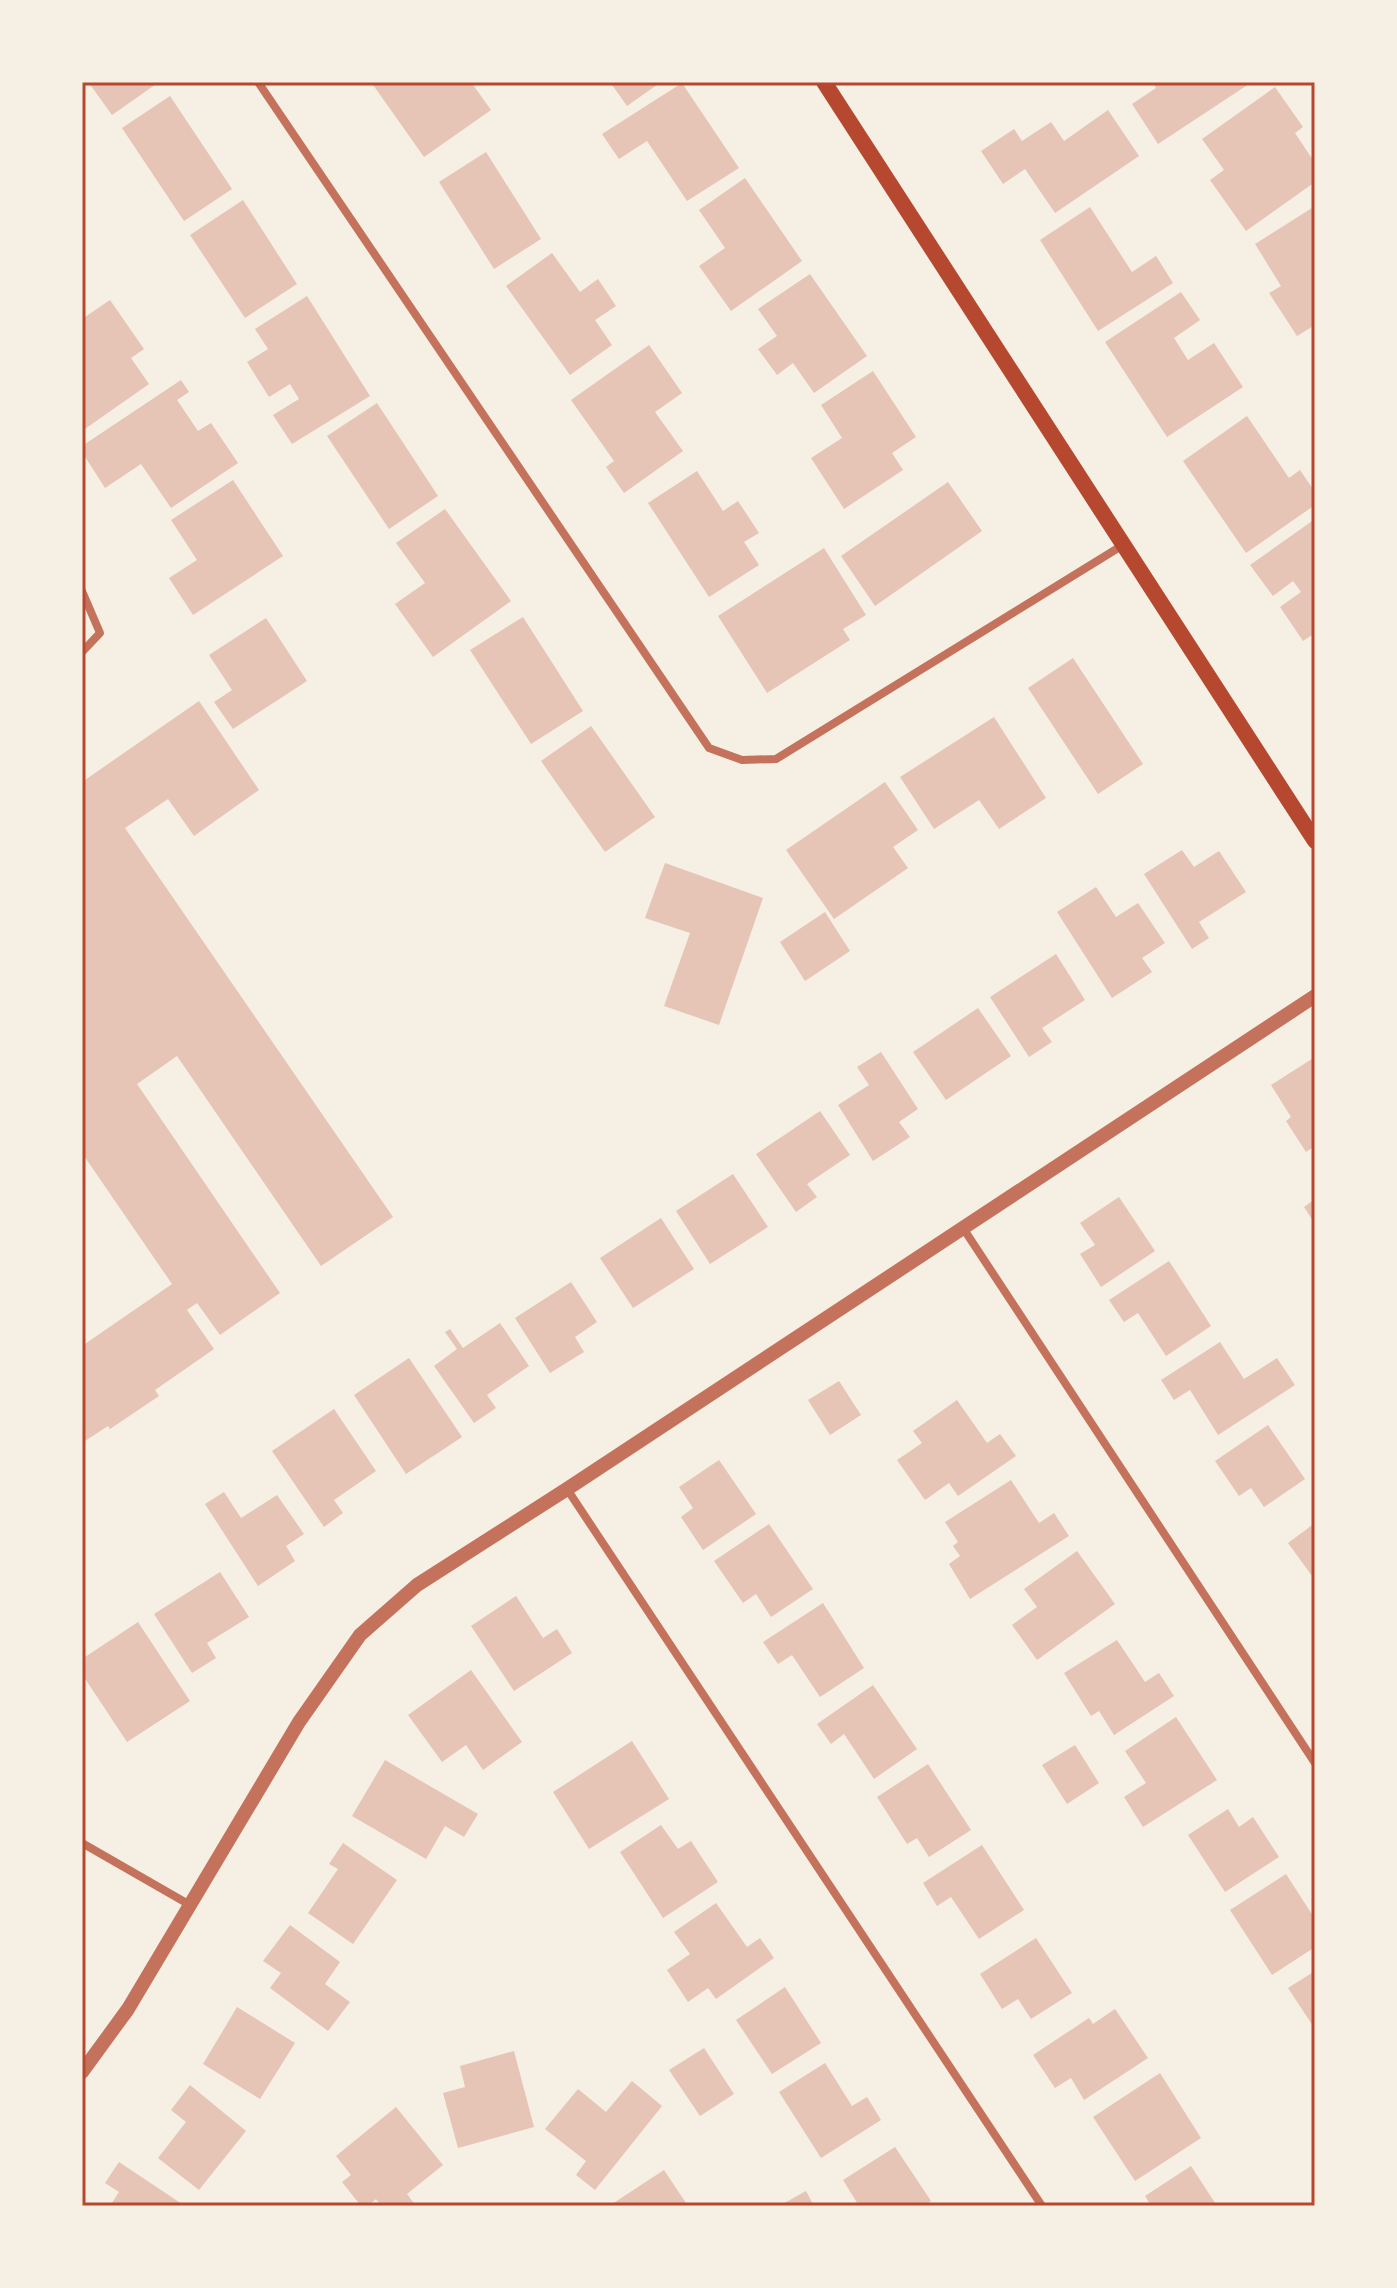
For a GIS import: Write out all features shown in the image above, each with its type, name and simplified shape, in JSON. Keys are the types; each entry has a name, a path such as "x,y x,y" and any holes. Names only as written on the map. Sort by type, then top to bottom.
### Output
{"main road":[{"path":"824,82 1315,841"}],"street":[{"path":"258,82 709,748 742,760 776,759 1123,545"},
{"path":"82,591 100,633 82,652"},
{"path":"82,2072 128,2009 299,1722 360,1635 417,1585 1315,996"},
{"path":"963,1228 1315,1763"},
{"path":"567,1489 1042,2206"},
{"path":"82,1843 190,1905"}],"building":[{"path":"82,82 159,82 112,115 89,83 82,88"},
{"path":"371,82 471,82 491,110 424,157"},
{"path":"610,82 661,82 627,106"},
{"path":"1153,82 1252,82 1158,144 1132,104 1156,88"},
{"path":"682,83 739,168 687,201 647,141 619,159 602,134"},
{"path":"1275,87 1303,127 1295,133 1315,163 1315,182 1246,231 1210,180 1224,170 1202,139"},
{"path":"170,96 232,189 184,221 122,128"},
{"path":"1108,110 1139,156 1055,213 1025,169 1003,184 981,151 1014,129 1022,141 1051,122 1064,141"},
{"path":"486,152 541,239 494,269 439,182"},
{"path":"745,178 802,261 731,311 699,266 725,248 699,210"},
{"path":"243,200 297,284 245,318 190,235"},
{"path":"1090,207 1132,272 1156,256 1173,283 1098,331 1040,240"},
{"path":"1312,208 1315,212 1315,325 1297,336 1269,293 1281,286 1255,244"},
{"path":"552,253 580,292 598,279 616,306 595,320 612,345 570,375 506,286"},
{"path":"810,274 867,356 814,393 793,363 777,375 758,349 777,336 758,309"},
{"path":"1181,292 1200,320 1174,338 1188,360 1214,343 1243,387 1167,437 1105,342"},
{"path":"307,296 370,396 292,444 273,415 299,399 290,384 269,397 247,362 268,349 255,329"},
{"path":"110,300 144,349 131,358 149,384 82,431 82,319"},
{"path":"649,345 682,393 655,412 683,451 624,493 606,467 614,461 571,400"},
{"path":"873,371 916,437 892,453 903,470 844,509 811,458 842,438 821,405"},
{"path":"181,380 189,392 177,400 198,431 211,423 238,463 171,508 141,464 105,488 82,452 82,446"},
{"path":"377,403 438,496 389,529 327,436"},
{"path":"1247,416 1289,478 1300,470 1315,492 1315,505 1246,553 1183,461"},
{"path":"697,471 723,511 738,501 759,533 744,542 759,565 709,597 648,503"},
{"path":"233,480 283,556 193,615 169,578 197,560 171,520"},
{"path":"948,482 982,531 875,606 841,556"},
{"path":"445,509 511,601 433,657 395,604 425,583 396,543"},
{"path":"1315,519 1315,633 1303,641 1280,607 1301,592 1293,581 1273,596 1250,565"},
{"path":"824,548 866,615 843,629 850,640 767,693 718,616"},
{"path":"523,617 583,711 531,744 470,650"},
{"path":"266,618 307,681 233,729 214,702 232,690 209,655"},
{"path":"1073,658 1143,764 1098,794 1028,688"},
{"path":"199,701 259,790 194,836 168,799 125,828 393,1217 321,1266 177,1056 137,1084 280,1293 220,1335 197,1303 187,1310 214,1349 155,1390 159,1396 110,1429 108,1426 82,1443 82,1346 172,1284 82,1153 82,782"},
{"path":"994,717 1046,798 999,829 979,800 934,829 900,777"},
{"path":"591,726 655,817 605,852 541,761"},
{"path":"885,782 918,830 893,847 908,868 834,919 786,850"},
{"path":"1182,850 1194,867 1219,851 1246,892 1199,922 1209,938 1192,949 1144,874"},
{"path":"665,863 763,898 719,1025 664,1006 690,933 645,918"},
{"path":"1096,887 1116,917 1138,903 1165,943 1142,958 1152,972 1112,998 1057,912"},
{"path":"825,912 850,951 805,981 780,942"},
{"path":"1056,954 1085,1000 1042,1028 1052,1042 1029,1057 990,997"},
{"path":"978,1008 1011,1056 946,1100 913,1052"},
{"path":"881,1052 918,1109 899,1122 910,1137 873,1161 838,1105 869,1085 857,1067"},
{"path":"1315,1057 1315,1146 1306,1152 1286,1121 1291,1117 1271,1085"},
{"path":"820,1111 850,1155 807,1184 817,1197 796,1212 756,1154"},
{"path":"733,1174 768,1227 710,1264 676,1211"},
{"path":"1119,1197 1155,1251 1101,1287 1080,1254 1095,1245 1080,1223"},
{"path":"1315,1199 1315,1224 1304,1207"},
{"path":"661,1218 694,1269 633,1308 600,1258"},
{"path":"1169,1261 1211,1326 1166,1356 1138,1313 1124,1322 1109,1300"},
{"path":"571,1282 597,1322 575,1337 584,1352 550,1373 515,1318"},
{"path":"500,1323 529,1366 487,1395 496,1408 474,1423 434,1366 457,1349 445,1332 450,1329 463,1348"},
{"path":"1220,1342 1244,1379 1277,1358 1295,1385 1218,1435 1190,1390 1174,1400 1161,1380"},
{"path":"409,1358 462,1437 406,1474 354,1395"},
{"path":"839,1381 861,1415 830,1435 808,1400"},
{"path":"957,1400 987,1443 1000,1434 1016,1456 958,1496 949,1483 925,1500 897,1460 922,1443 913,1431"},
{"path":"334,1409 376,1471 334,1500 343,1513 324,1527 272,1451"},
{"path":"1268,1425 1305,1479 1264,1507 1251,1488 1239,1496 1215,1461"},
{"path":"719,1460 756,1514 703,1550 681,1517 693,1508 679,1487"},
{"path":"1011,1480 1039,1523 1054,1513 1069,1536 970,1599 949,1564 960,1556 953,1546 958,1542 945,1522"},
{"path":"224,1492 241,1518 277,1495 304,1534 286,1546 295,1561 258,1586 205,1504"},
{"path":"1315,1523 1315,1580 1288,1543"},
{"path":"769,1524 813,1589 771,1617 756,1594 743,1603 714,1561"},
{"path":"1077,1551 1115,1604 1037,1660 1012,1625 1037,1607 1024,1589"},
{"path":"220,1572 249,1617 207,1643 216,1658 192,1673 154,1614"},
{"path":"516,1596 543,1638 557,1629 572,1653 514,1691 471,1626"},
{"path":"823,1603 864,1668 820,1697 792,1655 778,1664 763,1642"},
{"path":"138,1622 190,1701 127,1742 82,1674 82,1659"},
{"path":"1117,1640 1145,1682 1159,1673 1174,1696 1114,1735 1099,1711 1091,1716 1064,1673"},
{"path":"471,1670 522,1742 483,1770 466,1745 442,1762 408,1715"},
{"path":"873,1685 917,1749 874,1779 844,1734 831,1744 817,1724"},
{"path":"1176,1717 1217,1780 1143,1827 1124,1797 1146,1783 1125,1751"},
{"path":"632,1741 669,1799 589,1849 553,1792"},
{"path":"1075,1745 1099,1783 1067,1804 1042,1765"},
{"path":"385,1760 478,1814 464,1837 445,1826 426,1859 352,1816"},
{"path":"928,1764 971,1830 929,1857 917,1838 907,1844 877,1797"},
{"path":"1228,1809 1239,1827 1253,1817 1279,1857 1225,1892 1188,1835"},
{"path":"661,1825 678,1849 691,1841 718,1882 663,1918 620,1852"},
{"path":"343,1843 397,1880 353,1944 308,1913 338,1869 329,1864"},
{"path":"982,1845 1024,1910 979,1939 951,1897 937,1906 923,1883"},
{"path":"1286,1874 1315,1919 1315,1947 1272,1975 1230,1910"},
{"path":"716,1903 747,1947 760,1938 774,1958 716,1999 708,1988 688,2002 667,1970 690,1954 674,1932"},
{"path":"290,1925 340,1962 325,1984 350,2002 328,2031 270,1988 281,1973 263,1961"},
{"path":"1036,1938 1072,1993 1031,2019 1018,1999 1002,2009 980,1974"},
{"path":"1315,1971 1315,2029 1288,1988"},
{"path":"785,1987 821,2043 772,2074 736,2020"},
{"path":"237,2007 295,2043 260,2099 203,2064"},
{"path":"1115,2009 1148,2058 1084,2100 1071,2078 1055,2088 1033,2055 1089,2018 1093,2024"},
{"path":"704,2048 734,2094 700,2116 669,2070"},
{"path":"514,2051 534,2127 458,2148 443,2093 465,2087 460,2066"},
{"path":"825,2063 852,2106 867,2097 881,2120 821,2158 779,2092"},
{"path":"1160,2073 1201,2138 1135,2181 1093,2117"},
{"path":"632,2081 662,2106 595,2190 576,2175 586,2161 545,2129 578,2089 606,2112"},
{"path":"190,2085 246,2131 199,2190 158,2158 186,2122 171,2110"},
{"path":"396,2107 443,2165 407,2194 416,2206 381,2206 376,2199 368,2206 361,2206 342,2182 351,2175 336,2156"},
{"path":"895,2147 931,2201 924,2206 859,2206 843,2180"},
{"path":"119,2162 185,2206 110,2206 119,2192 105,2183"},
{"path":"1191,2166 1217,2206 1151,2206 1145,2196"},
{"path":"664,2170 688,2206 609,2206"},
{"path":"806,2191 814,2206 779,2206"}]}
